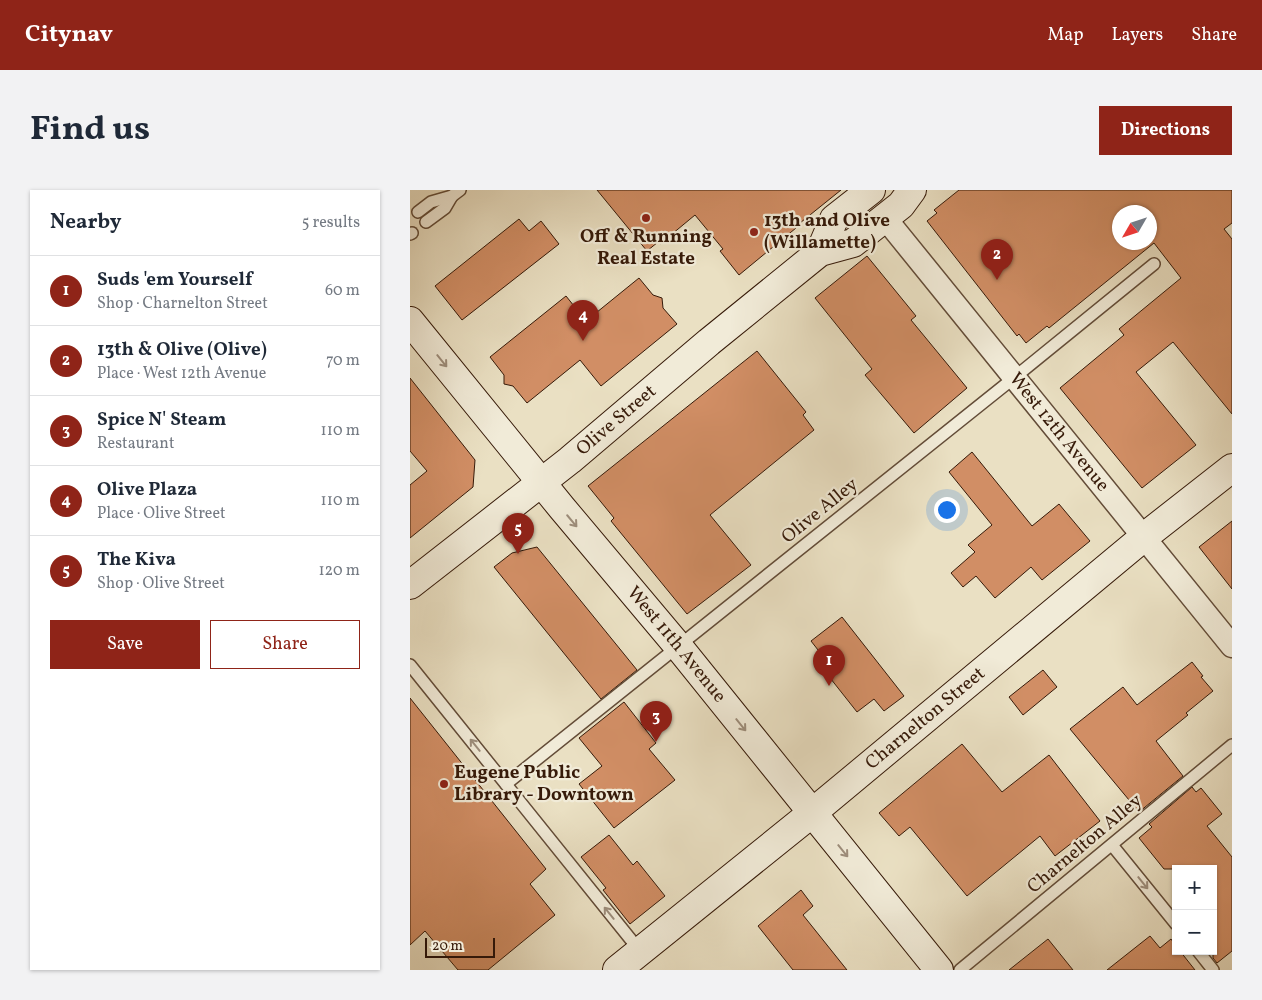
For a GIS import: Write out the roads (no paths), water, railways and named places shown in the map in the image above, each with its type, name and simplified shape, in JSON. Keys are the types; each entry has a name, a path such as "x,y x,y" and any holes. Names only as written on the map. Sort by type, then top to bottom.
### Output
{"street":[{"name":"Olive Street","path":"820,252 834,220 871,190"},
{"name":"Olive Street","path":"410,585 542,483 709,342 820,252 853,243 901,205 912,190"},
{"name":"West 12th Avenue","path":"885,218 1232,646"},
{"name":"West 11th Avenue","path":"410,323 678,646 939,970"},
{"name":"Charnelton Street","path":"617,970 812,813 1144,536 1232,468"}],"lane":[{"path":"418,212 431,202 456,193"},
{"path":"426,222 445,208 456,193"},
{"name":"Olive Alley","path":"506,784 1154,264"},
{"path":"410,665 640,952"},
{"name":"Charnelton Alley","path":"960,970 1232,744"},
{"path":"1112,845 1172,919"},
{"path":"1201,955 1213,970"}],"place":[{"name":"Off & Running Real Estate","path":"646,218"},
{"name":"13th and Olive (Willamette)","path":"754,232"},
{"name":"13th & Olive (Olive)","path":"997,280"},
{"name":"Olive Plaza","path":"583,341"},
{"name":"The Kiva","path":"518,554"},
{"name":"Suds 'em Yourself","path":"829,686"},
{"name":"Spice N' Steam","path":"656,742"},
{"name":"Eugene Public Library - Downtown","path":"444,784"}]}
